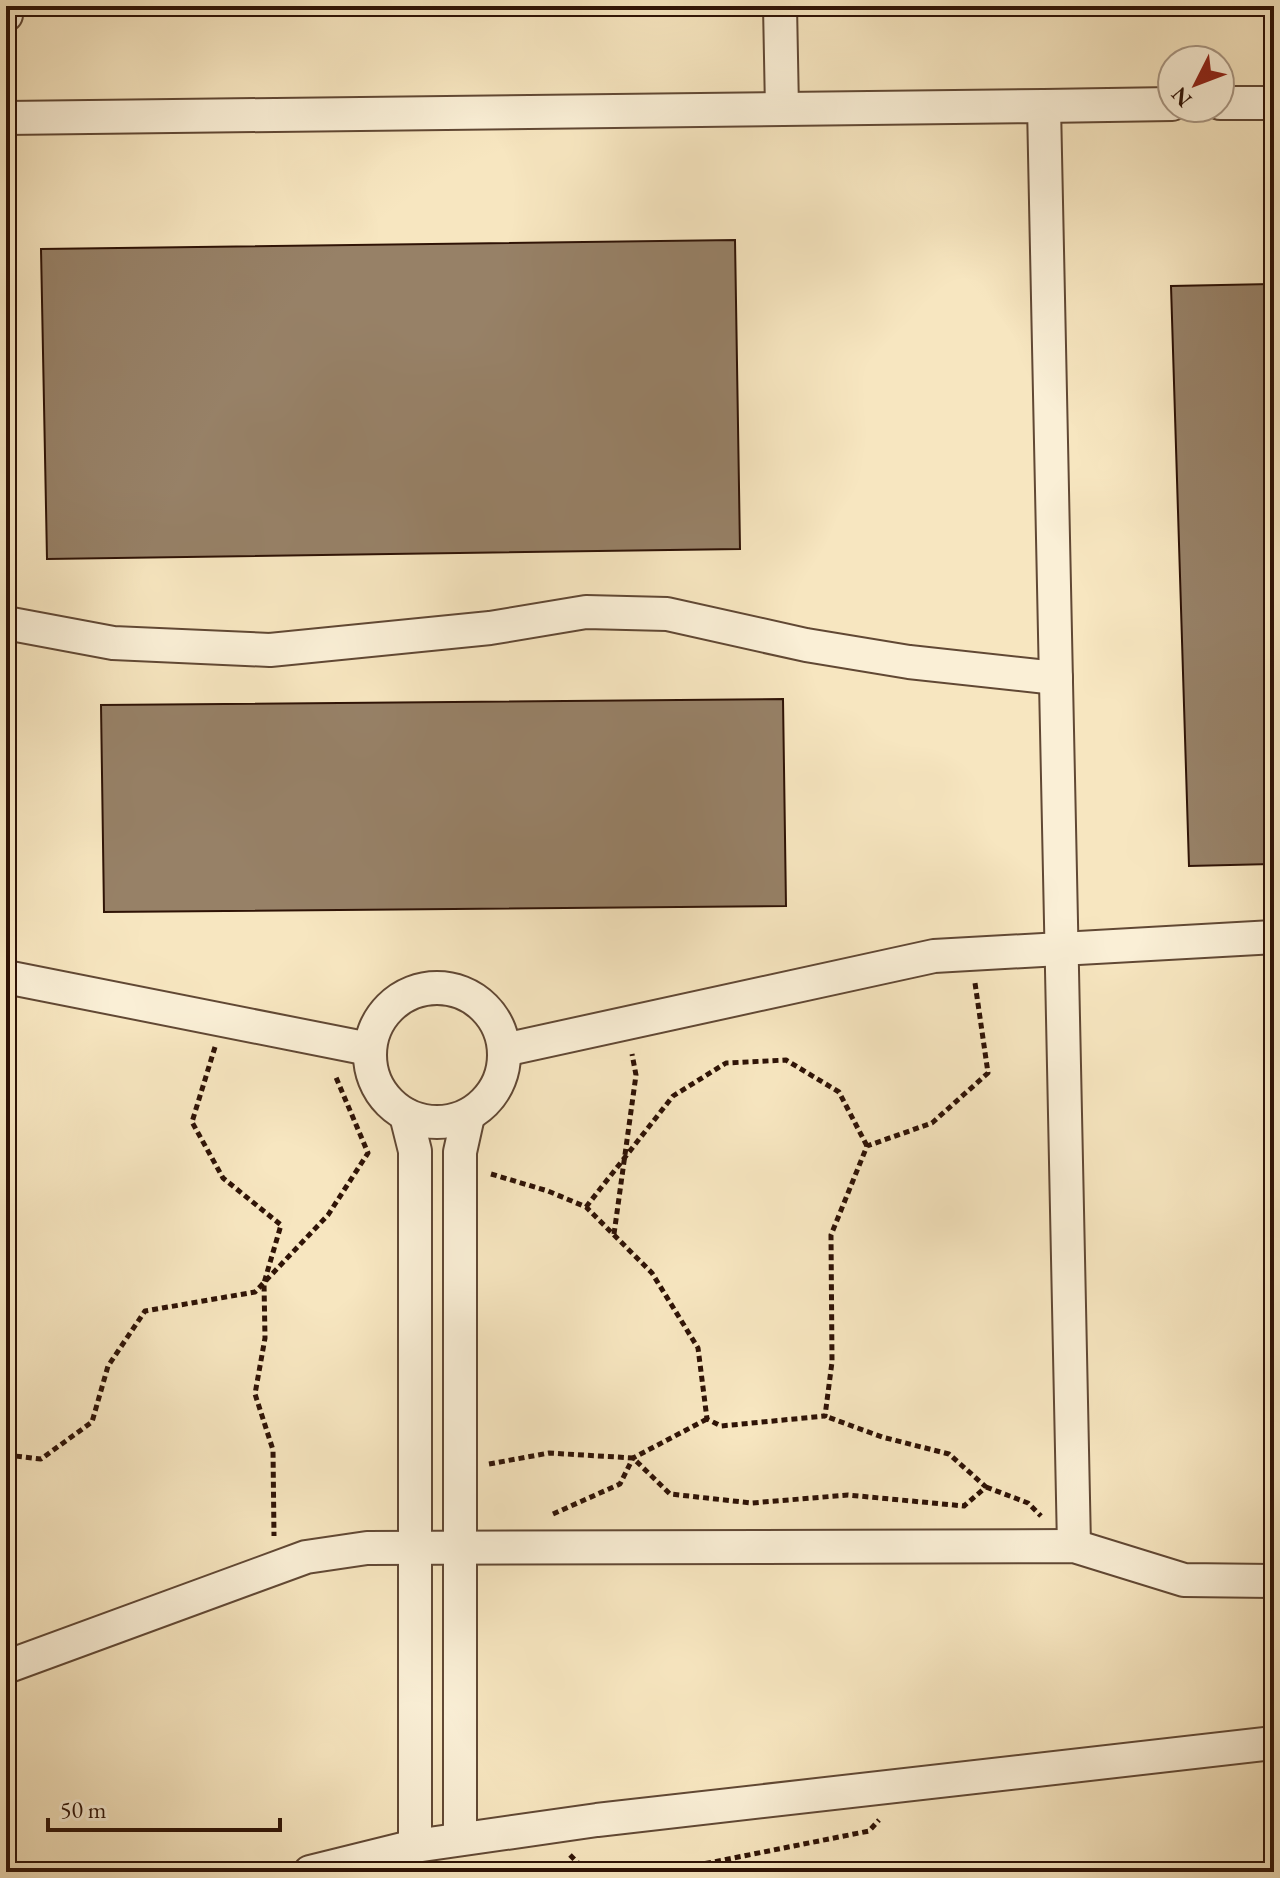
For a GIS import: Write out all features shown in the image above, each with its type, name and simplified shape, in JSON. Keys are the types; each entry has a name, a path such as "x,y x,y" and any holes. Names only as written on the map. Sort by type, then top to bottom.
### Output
{"street":[{"path":"6,6 6,15"},
{"path":"780,6 782,109"},
{"path":"1236,103 1274,103"},
{"path":"6,118 1156,104"},
{"path":"1044,106 1074,1546"},
{"path":"6,623 113,643 270,650 490,628 586,612 667,614 806,645 909,662 1056,678"},
{"path":"504,1050 934,956 1274,937"},
{"path":"6,977 369,1049"},
{"path":"436,987 455,990 474,998 492,1016 502,1037 504,1050 502,1075 495,1091 468,1116 439,1123 406,1115 394,1107 378,1088 369,1049 376,1025 389,1007 404,995 436,987"},
{"path":"406,1115 415,1151 415,1846"},
{"path":"460,1839 460,1165 468,1116"},
{"path":"6,1667 306,1557 367,1548 1074,1546 1184,1580 1274,1581"},
{"path":"310,1872 415,1846 597,1820 1274,1743"}],"path":[{"path":"825,1416 832,1362 831,1235 867,1146 932,1123 988,1073 972,954"},
{"path":"221,1020 208,1075 192,1122 223,1178 281,1225 264,1283 265,1338 255,1394 273,1450 275,1569"},
{"path":"614,1235 636,1075 625,1024"},
{"path":"6,1455 41,1459 92,1422 108,1366 145,1311 255,1292 328,1215 368,1153 319,1039"},
{"path":"586,1207 673,1096 726,1063 786,1060 839,1092 867,1146"},
{"path":"460,1165 548,1191 586,1207 652,1273 698,1348 707,1419"},
{"path":"633,1458 670,1494 752,1503 848,1495 964,1506 986,1487 949,1454 882,1437 825,1416 721,1426 707,1419"},
{"path":"460,1470 549,1453 633,1458 707,1419"},
{"path":"549,1516 620,1484 633,1458"},
{"path":"581,1866 698,1869 869,1831"}],"building":[{"path":"735,240 740,549 47,559 41,249"},
{"path":"1274,284 1274,864 1189,866 1171,286"},
{"path":"783,699 786,906 104,912 101,705"}]}
